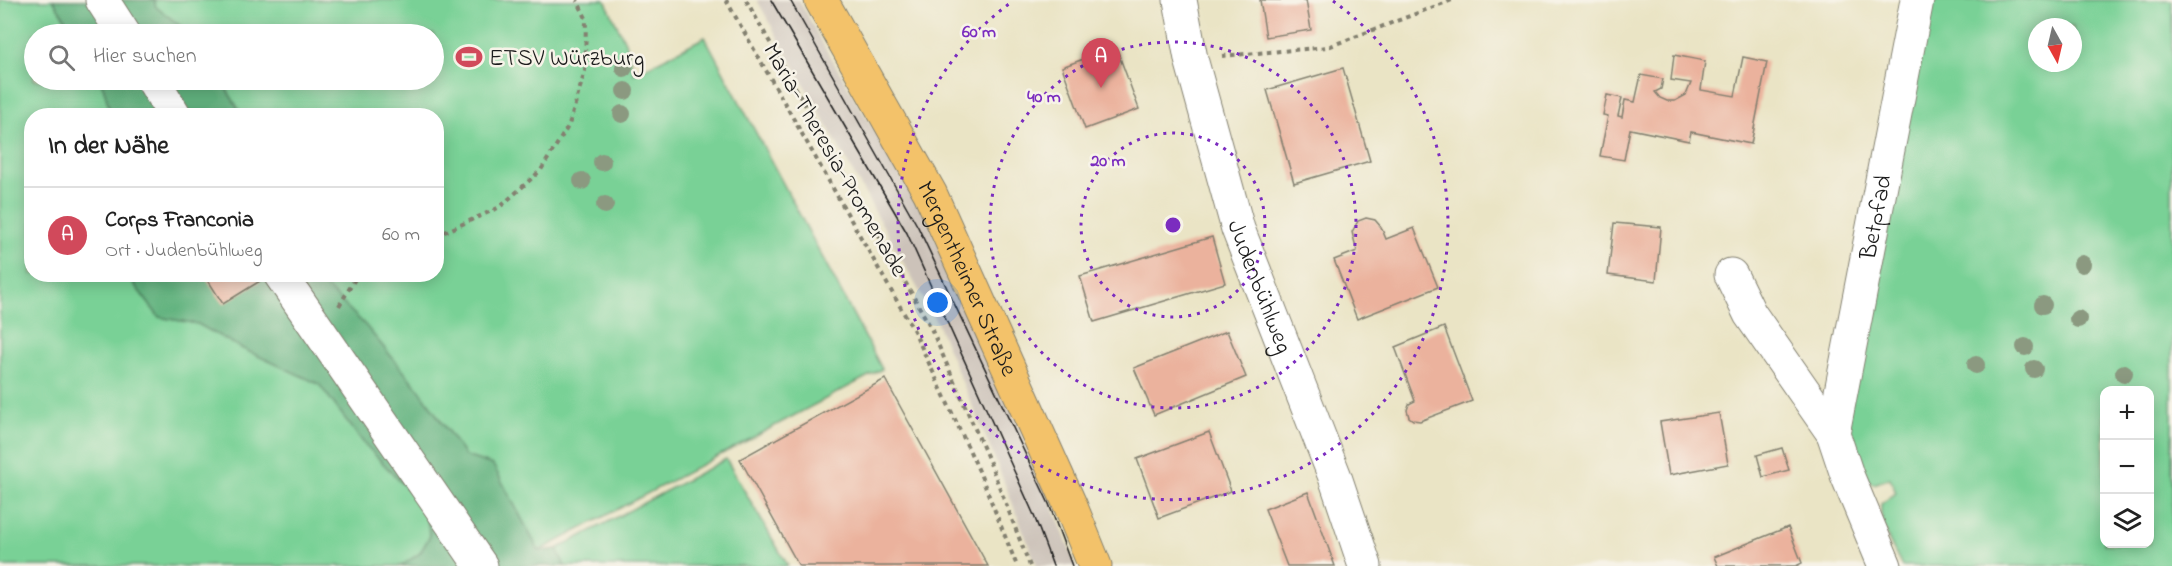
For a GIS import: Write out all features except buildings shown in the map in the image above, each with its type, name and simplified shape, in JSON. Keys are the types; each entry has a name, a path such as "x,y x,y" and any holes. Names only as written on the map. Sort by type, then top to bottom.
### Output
{"main road":[{"name":"Mergentheimer Straße","path":"821,0 930,193 1071,507 1095,566"}],"street":[{"path":"102,0 118,24"},
{"name":"Judenbühlweg","path":"1180,0 1191,59 1238,229 1335,477 1365,566"},
{"name":"Betpfad","path":"1833,433 1917,0"},
{"path":"159,90 170,108"},
{"name":"Betpfad","path":"1731,275 1749,314 1833,433 1847,475 1885,566"},
{"path":"285,282 481,566"}],"path":[{"path":"444,232 500,207 542,170 569,125 585,71 586,18 576,0"},
{"name":"Maria-Theresia-Promenade","path":"726,0 914,331 979,471 1017,566"},
{"name":"Maria-Theresia-Promenade","path":"746,0 930,326 990,463 1030,566"},
{"path":"1191,59 1329,47 1452,0"}],"shaded area":[{"path":"757,0 799,0 929,223 1032,452 1076,566 1037,566 995,459 937,323"}],"green space":[{"path":"0,0 53,0 69,24 24,24 24,90 104,90 109,108 24,108 24,282 132,282 159,317 198,324 241,348 319,384 363,442 412,494 426,513 430,536 420,553 401,566 0,566"},
{"path":"53,0 154,0 156,7 178,24 69,24"},
{"path":"154,0 605,0 627,46 634,74 705,37 882,369 539,551 493,465 465,456 421,392 365,325 321,282 444,282 444,108 238,108 227,90 444,90 444,24 178,24 156,7"},
{"path":"1917,0 2172,0 2172,566 1902,566 1882,520 1881,504 1896,493 1890,478 1874,484 1847,475 1833,433"},
{"path":"104,90 227,90 238,108 109,108"},
{"path":"132,282 321,282 365,325 421,392 465,456 493,465 539,551 557,549 565,566 401,566 420,553 430,536 426,513 412,494 363,442 319,384 241,348 198,324 159,317"},
{"path":"726,459 788,566 565,566 557,549"}],"tram line":[{"path":"771,0 907,233 1033,513 1053,566"},
{"path":"790,0 918,227 1049,504 1072,566"}],"place":[{"name":"ETSV Würzburg","path":"469,57"},
{"name":"Corps Franconia","path":"1101,88"}]}
